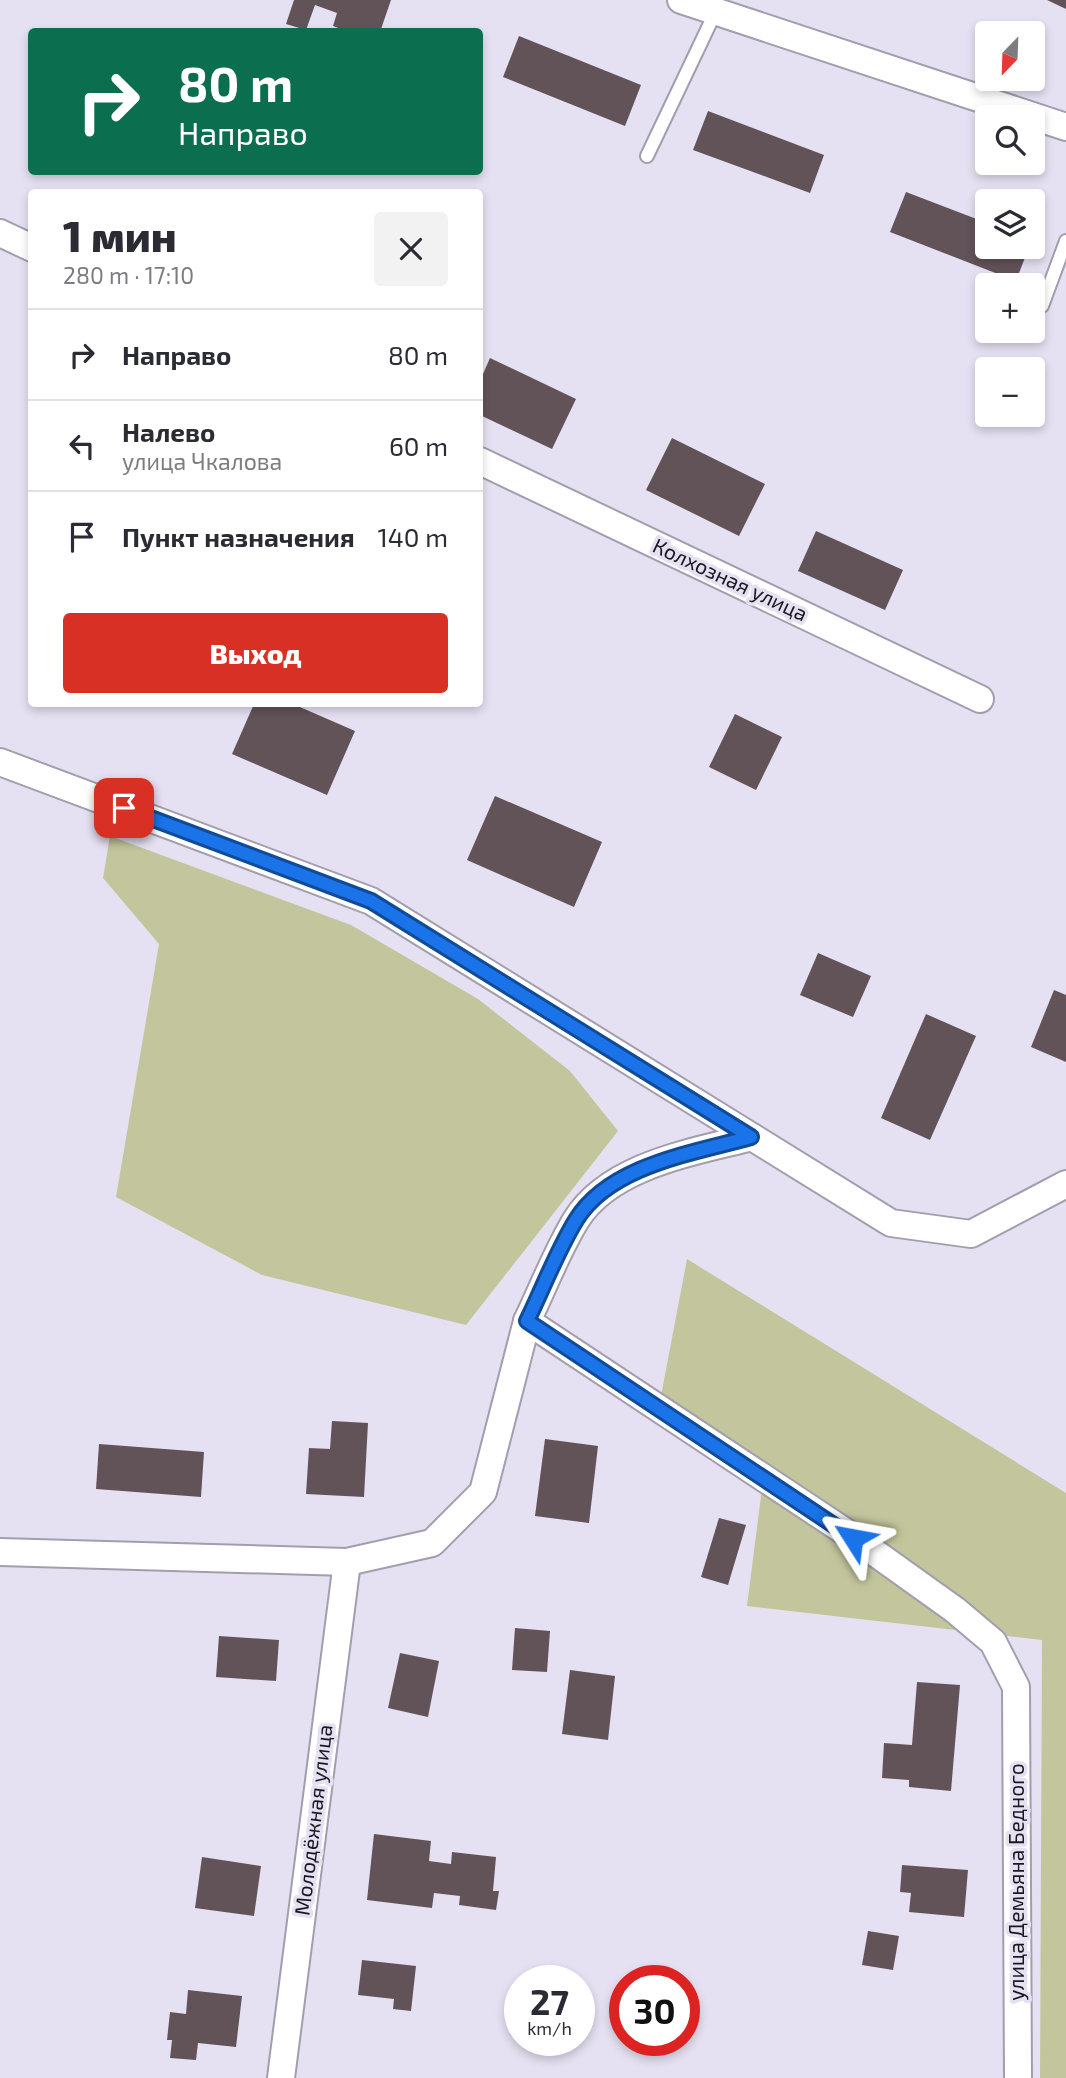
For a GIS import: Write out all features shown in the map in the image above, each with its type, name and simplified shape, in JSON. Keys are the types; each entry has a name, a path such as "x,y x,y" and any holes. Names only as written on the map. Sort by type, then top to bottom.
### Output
{"street":[{"path":"681,0 1066,127"},
{"path":"0,233 28,246"},
{"name":"Колхозная улица","path":"483,462 980,699"},
{"path":"0,762 371,901 891,1223 971,1234 1066,1184"},
{"path":"0,1552 347,1562 432,1543 483,1492 527,1321 577,1218 612,1184 657,1162 751,1137"},
{"name":"улица Демьяна Бедного","path":"527,1321 841,1530 955,1610 993,1642 1016,1687 1018,2078"},
{"name":"Молодёжная улица","path":"281,2078 347,1562"}],"lane":[{"path":"647,156 715,13"},
{"path":"1045,298 1066,241"}],"green space":[{"path":"110,836 351,925 478,999 570,1071 618,1131 466,1325 262,1275 116,1197 159,944 103,878"},
{"path":"687,1259 1066,1493 1066,2078 1040,2078 1042,1640 747,1606 762,1488 661,1396"}],"building":[{"path":"294,0 391,0 381,28 338,28 333,26 337,13 315,5 307,28 286,24"},
{"path":"1047,0 1066,0 1066,9"},
{"path":"519,36 641,85 625,126 503,77"},
{"path":"708,111 824,155 810,193 693,150"},
{"path":"906,192 975,218 975,259 1024,259 1019,273 995,273 890,232"},
{"path":"490,358 576,399 552,449 483,416 483,374"},
{"path":"672,438 765,484 739,536 646,490"},
{"path":"816,531 903,570 885,610 798,571"},
{"path":"253,707 300,707 355,731 327,795 232,754"},
{"path":"735,714 782,737 756,790 709,767"},
{"path":"495,796 602,842 574,907 467,860"},
{"path":"818,953 871,976 853,1017 800,995"},
{"path":"1054,990 1066,995 1066,1062 1031,1047"},
{"path":"926,1014 976,1036 930,1140 881,1118"},
{"path":"332,1421 368,1423 364,1497 306,1494 309,1448 330,1449"},
{"path":"545,1439 598,1446 589,1523 535,1516"},
{"path":"99,1444 204,1452 201,1497 96,1489"},
{"path":"719,1518 746,1525 728,1585 701,1577"},
{"path":"515,1628 550,1631 547,1672 512,1670"},
{"path":"219,1636 279,1640 276,1681 216,1677"},
{"path":"400,1653 439,1661 428,1717 388,1708"},
{"path":"570,1670 615,1676 608,1740 562,1734"},
{"path":"917,1682 960,1685 951,1791 909,1787 909,1780 882,1778 884,1743 912,1745"},
{"path":"374,1834 431,1841 429,1861 451,1864 452,1852 496,1857 493,1891 499,1891 496,1910 459,1905 460,1896 434,1893 432,1908 367,1900"},
{"path":"202,1857 261,1866 254,1916 195,1908"},
{"path":"902,1865 968,1870 964,1917 909,1912 911,1893 900,1892"},
{"path":"868,1931 899,1936 893,1970 862,1965"},
{"path":"362,1960 416,1966 411,2011 393,2009 394,1999 358,1995"},
{"path":"188,1990 242,1996 236,2047 198,2043 196,2060 170,2058 172,2040 167,2040 170,2012 186,2014"}],"route":[{"path":"124,808 371,901 751,1137 657,1162 612,1184 577,1218 527,1321 853,1538"}]}
